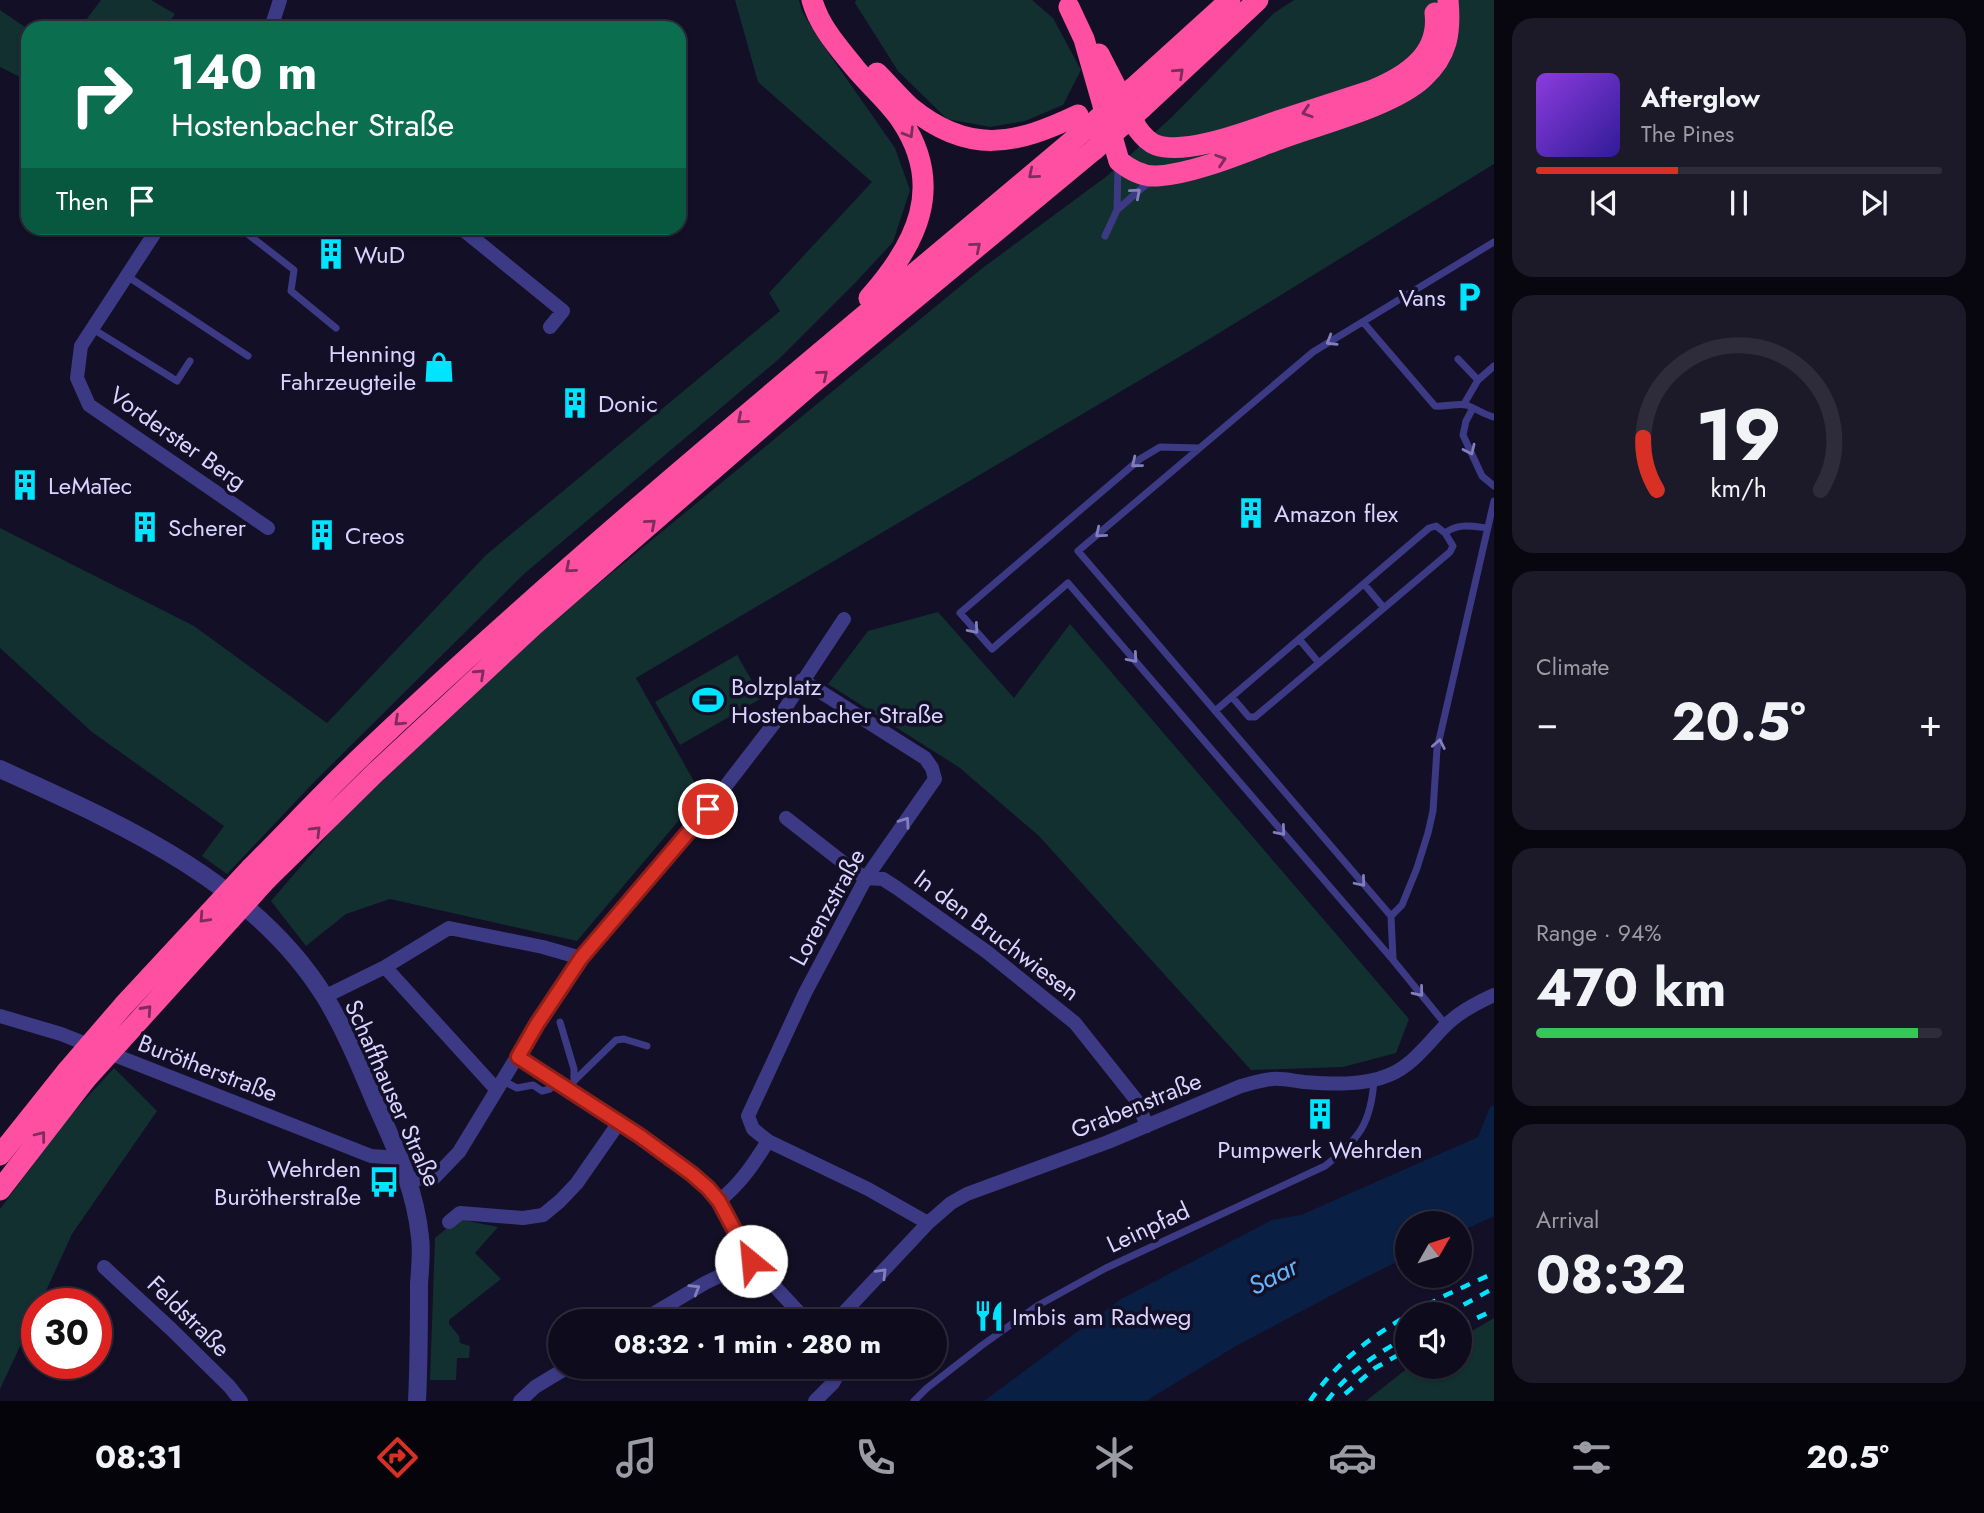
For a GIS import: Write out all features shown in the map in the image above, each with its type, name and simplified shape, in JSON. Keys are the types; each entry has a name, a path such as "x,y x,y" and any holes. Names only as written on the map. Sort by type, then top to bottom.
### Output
{"highway":[{"path":"812,0 815,12 832,41 900,118 916,146 924,176 922,203 915,230 903,256 886,279 812,359"},
{"path":"827,0 842,33 910,106 936,126 962,137 992,141 1019,139 1049,129 1086,132"},
{"path":"0,1190 123,1006 259,874 375,773 534,625 817,379 1086,132 1135,93 1230,0"},
{"path":"1216,39 1258,0"},
{"path":"259,874 362,755 522,609 812,359 1086,132 1135,93 1216,39 1268,0"},
{"path":"1070,2 1137,128 1145,138 1156,145 1174,148 1221,139 1374,90 1397,80 1414,68 1426,53 1433,37 1436,18 1434,0"},
{"path":"1070,2 1084,39 1119,161 1126,168 1140,174 1155,176 1177,173 1227,158 1405,92 1429,71 1446,46 1450,21 1448,0"},
{"path":"0,1155 76,1076"}],"street":[{"path":"273,21 280,0"},
{"name":"Vorderster Berg","path":"153,235 81,346 78,378 89,405 268,528"},
{"path":"469,235 563,311 550,327"},
{"path":"408,1180 435,1177 459,1152 537,1024 581,958 708,809 782,713 844,619"},
{"name":"Lorenzstraße","path":"768,1142 752,1129 748,1116 805,993 866,878 934,779 932,768 925,758 802,680"},
{"name":"Schaffhauser Straße","path":"0,769 131,832 193,869 264,923 294,956 324,997 353,1051 414,1196 421,1241 417,1401"},
{"name":"In den Bruchwiesen","path":"786,818 854,871 866,878 883,879 897,888 987,952 1075,1023 1137,1101 1147,1126"},
{"path":"324,997 384,967 449,928 543,947 581,958"},
{"path":"384,967 499,1085"},
{"path":"1374,1080 1391,1075 1418,1057 1446,1025 1467,1008 1494,995"},
{"name":"Burötherstraße","path":"0,1016 61,1034 371,1156 400,1158"},
{"path":"518,1057 554,1082 572,1085 618,1124 640,1136 708,1188 719,1201 751,1261 796,1309"},
{"name":"Grabenstraße","path":"847,1309 942,1209 967,1194 1261,1080 1276,1078 1344,1083 1374,1080"},
{"path":"449,1222 460,1213 523,1218 542,1215 577,1183 618,1124"},
{"path":"719,1201 747,1175 768,1142 868,1189 928,1223"},
{"path":"661,1309 705,1283 751,1261"},
{"name":"Feldstraße","path":"104,1266 229,1386 241,1401"},
{"path":"520,1401 548,1379"},
{"path":"815,1401 835,1379"}],"lane":[{"path":"1105,236 1117,210 1119,161"},
{"path":"1117,210 1155,176"},
{"path":"249,235 294,270 291,291 336,328"},
{"path":"1393,960 1391,916 1078,551 1313,352 1494,242"},
{"path":"127,276 248,356"},
{"path":"1363,321 1435,405 1445,407 1464,404 1494,417"},
{"path":"93,329 177,381 190,361"},
{"path":"1458,359 1478,380"},
{"path":"1464,404 1478,380 1494,366"},
{"path":"1473,408 1463,435 1482,477 1494,486"},
{"path":"1200,448 1160,447 1150,452 960,613 992,649 1068,583 1446,1025"},
{"path":"1391,916 1402,905 1428,833 1433,811 1437,749 1494,501"},
{"path":"1445,533 1459,525 1487,528"},
{"path":"1214,711 1429,528 1436,526 1445,533 1452,546 1450,552 1255,718 1249,717 1232,697"},
{"path":"1364,584 1384,608"},
{"path":"1299,639 1319,663"},
{"path":"560,1022 572,1085"},
{"path":"572,1085 616,1040 624,1039 647,1046"},
{"name":"Leinpfad","path":"914,1401 927,1388 1037,1306 1106,1268 1325,1166 1343,1152 1365,1126 1373,1101 1374,1080"},
{"path":"499,1085 517,1088 533,1085 542,1091 550,1089 554,1082"}],"green space":[{"path":"101,0 151,0 175,14 170,21 85,21"},
{"path":"735,0 799,0 802,11 818,38 895,148 910,190 893,242 780,358 525,573 315,781 227,874 202,856 224,826 92,732 0,648 0,528 194,626 327,723 486,555 780,311 769,293 872,182 758,82"},
{"path":"856,0 1032,0 1053,18 1081,70 1063,105 1025,121 990,127 947,119 898,71 855,3"},
{"path":"1294,0 1494,0 1494,164 1206,341 636,678 701,794 577,941 390,899 346,914 306,946 271,901 338,823 529,641 980,270 1107,176 1173,116 1274,13"},
{"path":"0,10 21,24 21,78 0,67"},
{"path":"938,612 1014,698 1070,624 1409,1019 1396,1053 1343,1067 1251,1070 1039,836 960,768 828,684 868,631"},
{"name":"Bolzplatz Hostenbacher Straße","path":"737,655 762,698 680,745 655,702"},
{"path":"114,1068 157,1111 72,1234 47,1288 21,1288 21,1344 0,1389 0,1209 68,1118"},
{"path":"458,1219 498,1227 475,1253 501,1279 449,1320 449,1324 459,1336 460,1343 470,1346 469,1358 457,1358 456,1380 430,1380 435,1238"},
{"path":"1494,1318 1494,1401 1366,1401 1395,1378 1472,1379 1472,1331"}],"water":[{"name":"Saar","path":"1494,1105 1494,1216 1472,1226 1472,1211 1395,1211 1395,1263 1236,1346 1146,1401 984,1401 1121,1299 1272,1220 1301,1215 1478,1137 1490,1107"}],"railway":[{"path":"1433,1302 1494,1273"},
{"path":"1469,1302 1494,1288"},
{"path":"1472,1320 1494,1310"},
{"path":"1310,1401 1330,1375 1354,1353 1395,1324"},
{"path":"1327,1401 1363,1364 1395,1344"},
{"path":"1345,1394 1375,1368 1395,1357"}],"place":[{"name":"WuD","path":"331,254"},
{"name":"Vans","path":"1469,297"},
{"name":"Henning Fahrzeugteile","path":"439,367"},
{"name":"Donic","path":"575,403"},
{"name":"LeMaTec","path":"25,485"},
{"name":"Amazon flex","path":"1251,513"},
{"name":"Scherer","path":"145,527"},
{"name":"Creos","path":"322,535"},
{"name":"Bolzplatz Hostenbacher Straße","path":"708,700"},
{"name":"Pumpwerk Wehrden","path":"1320,1114"},
{"name":"Wehrden Burötherstraße","path":"384,1182"},
{"name":"Imbis am Radweg","path":"989,1316"}],"route":[{"path":"708,809 581,958 518,1057 640,1136 708,1188 719,1201 751,1261"}]}
